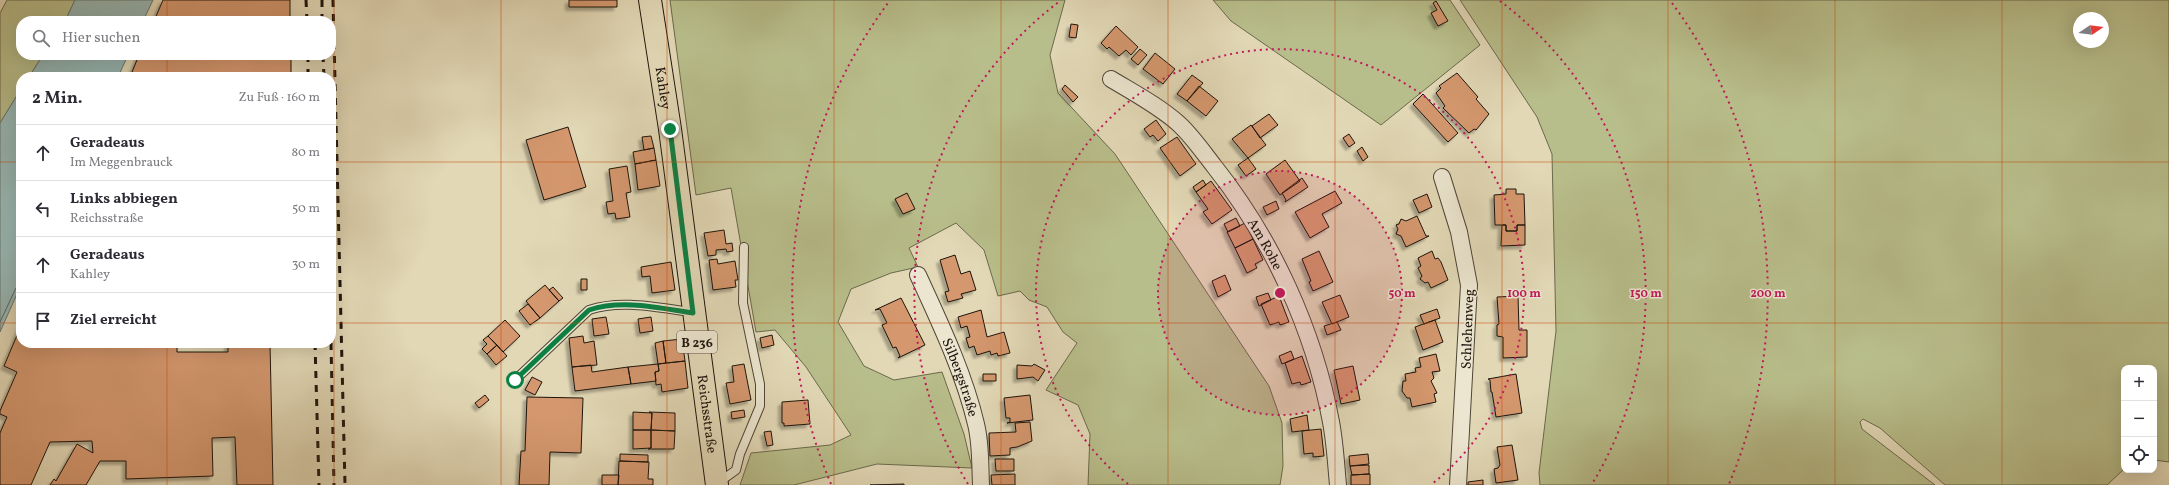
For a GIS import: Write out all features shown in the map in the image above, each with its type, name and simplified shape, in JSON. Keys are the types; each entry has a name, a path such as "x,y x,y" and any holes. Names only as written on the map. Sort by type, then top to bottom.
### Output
{"main road":[{"name":"Kahley","path":"650,0 679,200"},
{"name":"Reichsstraße","path":"679,200 717,484"}],"street":[{"name":"Am Rohe","path":"1111,79 1150,103 1179,124 1232,189 1258,230 1282,275 1318,369 1331,422 1338,485"},
{"name":"Schlehenweg","path":"1442,177 1459,232 1469,285 1458,485"},
{"name":"Silbergstraße","path":"918,275 950,351 977,424 980,447 981,485"}],"lane":[{"path":"717,484 736,470 740,454 760,406 760,384 744,303 744,247"},
{"path":"515,380 589,310 602,306 626,304 693,313"}],"green space":[{"path":"7,0 75,0 67,16 16,16 16,60 40,60 32,72 16,72 16,97 0,123 0,13"},
{"path":"670,0 1065,0 1050,55 1058,93 1115,154 1269,386 1282,423 1283,466 1280,485 1088,485 1090,434 1078,405 1046,390 1077,343 1063,332 1047,307 1029,300 1020,291 998,296 984,250 956,223 909,248 918,267 891,273 851,289 838,322 864,366 894,380 942,372 964,434 972,468 877,464 794,485 740,485 751,453 830,445 851,435 806,367 775,330 756,332 731,188 696,195"},
{"path":"1213,0 1450,0 1480,45 1381,125 1231,21"},
{"path":"1460,0 2169,0 2169,462 2157,460 2157,365 2121,365 2121,472 2107,485 1945,485 1880,428 1863,419 1860,422 1862,429 1935,485 1540,485 1539,473 1556,331 1552,154 1537,117"}],"water":[{"path":"75,0 153,0 145,16 67,16"},
{"path":"40,60 126,60 120,72 32,72"},
{"path":"16,97 16,296 0,332 0,123"}],"building":[{"path":"163,0 290,0 290,16 156,16"},
{"path":"569,0 617,0 617,7 569,7"},
{"path":"1436,1 1448,21 1438,26 1431,13 1437,10 1433,3"},
{"path":"1071,24 1078,25 1076,38 1069,37"},
{"path":"1116,26 1138,47 1131,55 1126,50 1119,56 1109,47 1107,49 1101,43"},
{"path":"1140,49 1147,55 1138,65 1131,59"},
{"path":"1155,53 1175,69 1163,84 1143,69"},
{"path":"137,60 291,60 291,72 132,72"},
{"path":"1457,73 1478,97 1476,99 1489,114 1476,130 1474,129 1469,133 1443,108 1445,106 1436,93 1441,88 1439,86"},
{"path":"1192,75 1203,83 1187,101 1177,94"},
{"path":"1065,85 1078,97 1073,102 1062,89"},
{"path":"1199,86 1218,101 1206,116 1187,101"},
{"path":"1423,94 1458,133 1448,142 1413,104"},
{"path":"1269,114 1278,125 1260,138 1252,126"},
{"path":"1156,120 1166,134 1158,141 1153,135 1150,137 1144,129"},
{"path":"1251,125 1266,145 1248,158 1232,139"},
{"path":"568,127 586,187 544,200 526,140"},
{"path":"1349,134 1355,143 1349,147 1343,138"},
{"path":"651,136 654,148 644,150 642,137"},
{"path":"1177,137 1196,164 1180,176 1160,148"},
{"path":"1362,147 1368,157 1363,161 1357,151"},
{"path":"654,148 656,160 635,164 633,152"},
{"path":"1248,158 1256,169 1246,176 1238,165"},
{"path":"656,160 660,186 638,190 635,164"},
{"path":"1285,160 1300,181 1280,195 1266,174"},
{"path":"627,166 631,192 626,193 630,217 616,219 615,213 608,214 606,202 613,201 609,169"},
{"path":"1302,178 1308,187 1285,202 1286,200 1282,193"},
{"path":"1203,180 1206,185 1196,192 1193,187"},
{"path":"1211,181 1232,210 1212,224 1203,212 1208,209 1196,192"},
{"path":"1506,189 1516,189 1516,194 1524,194 1525,225 1517,225 1517,231 1506,231 1506,225 1495,225 1494,195 1506,194"},
{"path":"1335,191 1342,203 1322,214 1329,227 1310,238 1295,212"},
{"path":"907,193 915,209 903,214 895,199"},
{"path":"1427,194 1432,207 1419,213 1413,200"},
{"path":"1276,201 1279,209 1267,215 1263,207"},
{"path":"1417,216 1426,236 1429,236 1406,247 1401,236 1396,234 1398,229 1396,225 1399,224 1401,219 1406,221"},
{"path":"1236,218 1240,226 1228,232 1224,224"},
{"path":"1245,223 1253,239 1235,248 1227,232"},
{"path":"1502,225 1506,225 1506,231 1517,231 1517,225 1525,225 1525,245 1501,246"},
{"path":"724,230 726,244 732,243 733,251 727,252 726,249 716,250 716,255 708,256 704,233"},
{"path":"1253,239 1263,260 1255,264 1257,268 1247,273 1235,248"},
{"path":"1319,251 1333,282 1313,291 1309,282 1311,281 1302,259"},
{"path":"1432,251 1435,259 1438,258 1441,262 1448,280 1431,288 1428,282 1425,283 1420,279 1422,276 1418,268 1421,266 1418,258"},
{"path":"955,255 961,274 970,271 976,290 961,294 963,298 948,302 945,292 949,291 940,260"},
{"path":"717,259 718,264 735,261 738,280 735,280 736,287 713,290 709,260"},
{"path":"671,262 675,290 652,293 650,276 642,277 641,267"},
{"path":"1225,275 1231,290 1218,297 1212,281"},
{"path":"581,279 587,279 587,290 581,290"},
{"path":"545,285 559,301 540,318 526,301"},
{"path":"553,287 563,298 559,301 549,290"},
{"path":"1268,293 1271,300 1259,306 1256,297"},
{"path":"1340,295 1349,317 1332,324 1322,302"},
{"path":"1279,296 1289,322 1280,325 1279,322 1270,325 1261,304"},
{"path":"1518,296 1519,330 1527,330 1527,357 1503,358 1503,337 1497,336 1497,325 1499,324 1497,297"},
{"path":"901,298 925,345 898,358 900,356 896,347 893,348 882,325 887,323 880,309 875,310"},
{"path":"528,304 540,318 530,325 519,311"},
{"path":"1437,309 1440,318 1424,324 1420,315"},
{"path":"981,310 987,337 1004,332 1010,353 998,356 997,353 991,355 990,351 977,355 974,346 969,348 966,338 970,337 967,326 961,328 958,317"},
{"path":"606,317 609,334 594,336 592,319"},
{"path":"651,317 653,331 640,333 638,319"},
{"path":"505,320 520,336 503,352 488,336"},
{"path":"1435,320 1443,342 1423,350 1415,327"},
{"path":"1337,322 1341,330 1327,335 1324,326"},
{"path":"772,335 774,345 762,348 760,338"},
{"path":"488,336 497,345 487,354 482,349 487,344 483,340"},
{"path":"583,336 584,343 594,341 597,365 572,367 569,338"},
{"path":"16,338 16,348 177,348 177,352 228,352 228,348 270,348 273,485 237,485 235,437 212,438 213,476 126,479 126,461 100,461 86,485 50,485 54,479 56,481 77,444 93,453 92,441 50,442 31,485 0,485 0,433 7,417 0,414 0,411 17,372 4,366"},
{"path":"682,339 685,361 666,363 663,341"},
{"path":"663,341 666,363 658,364 655,343"},
{"path":"497,345 507,356 496,365 487,354"},
{"path":"1291,351 1294,359 1282,364 1279,356"},
{"path":"1436,354 1440,371 1432,372 1434,378 1431,381 1437,393 1434,394 1436,402 1412,407 1410,398 1407,398 1402,391 1403,381 1406,381 1405,374 1416,372 1415,368 1421,367 1419,358"},
{"path":"1302,356 1311,382 1301,385 1300,382 1292,384 1285,363"},
{"path":"685,361 688,388 662,392 661,384 656,385 655,372 659,371 658,364"},
{"path":"658,364 659,371 655,372 656,381 631,384 628,367"},
{"path":"744,364 751,400 730,404 726,383 734,382 732,366"},
{"path":"1034,364 1045,370 1038,381 1033,377 1017,379 1017,365 1032,366"},
{"path":"591,365 592,372 628,367 631,384 575,391 572,367"},
{"path":"1353,366 1360,400 1341,404 1334,370"},
{"path":"983,374 996,374 996,381 983,381"},
{"path":"1516,374 1522,413 1496,417 1490,380 1488,379"},
{"path":"532,377 542,382 535,395 525,390"},
{"path":"485,395 489,400 479,408 475,403"},
{"path":"1030,395 1033,420 1007,423 1010,422 1010,418 1006,418 1004,398"},
{"path":"527,397 583,398 581,453 550,452 549,485 519,485 521,451 525,451"},
{"path":"808,400 810,424 784,426 784,423 782,423 782,402"},
{"path":"744,410 745,417 732,419 731,412"},
{"path":"633,412 652,413 651,430 633,430"},
{"path":"649,412 675,413 675,431 651,430 652,413"},
{"path":"1307,415 1309,430 1292,432 1290,419"},
{"path":"1030,422 1032,441 1010,448 1010,455 990,456 989,433 1016,432 1015,423"},
{"path":"1321,429 1324,456 1313,457 1313,453 1304,454 1302,431"},
{"path":"633,430 651,430 651,448 633,449"},
{"path":"651,430 675,431 674,449 648,449 651,448"},
{"path":"771,431 773,445 767,446 764,432"},
{"path":"1512,445 1518,480 1496,483 1494,469 1498,468 1500,465 1497,447"},
{"path":"620,454 648,455 648,462 620,461"},
{"path":"1368,454 1369,464 1350,466 1349,456"},
{"path":"995,459 1014,459 1014,471 996,471"},
{"path":"619,461 649,462 648,479 653,479 653,485 618,485"},
{"path":"1369,465 1369,474 1352,475 1350,466"},
{"path":"1015,474 1015,485 992,485 991,475"},
{"path":"1370,474 1370,485 1351,485 1351,475"},
{"path":"602,475 619,475 618,485 602,485"},
{"path":"1483,480 1483,485 1468,485 1468,482"},
{"path":"904,484 904,485 870,485"}],"railway":[{"path":"306,0 307,16"},
{"path":"322,0 322,16"},
{"path":"333,0 333,16"},
{"path":"308,60 308,72"},
{"path":"323,60 324,72"},
{"path":"334,60 335,72"},
{"path":"336,121 345,485"},
{"path":"315,348 319,485"},
{"path":"331,348 334,485"}],"route":[{"path":"515,380 589,310 602,306 626,304 693,313 670,129"}]}
